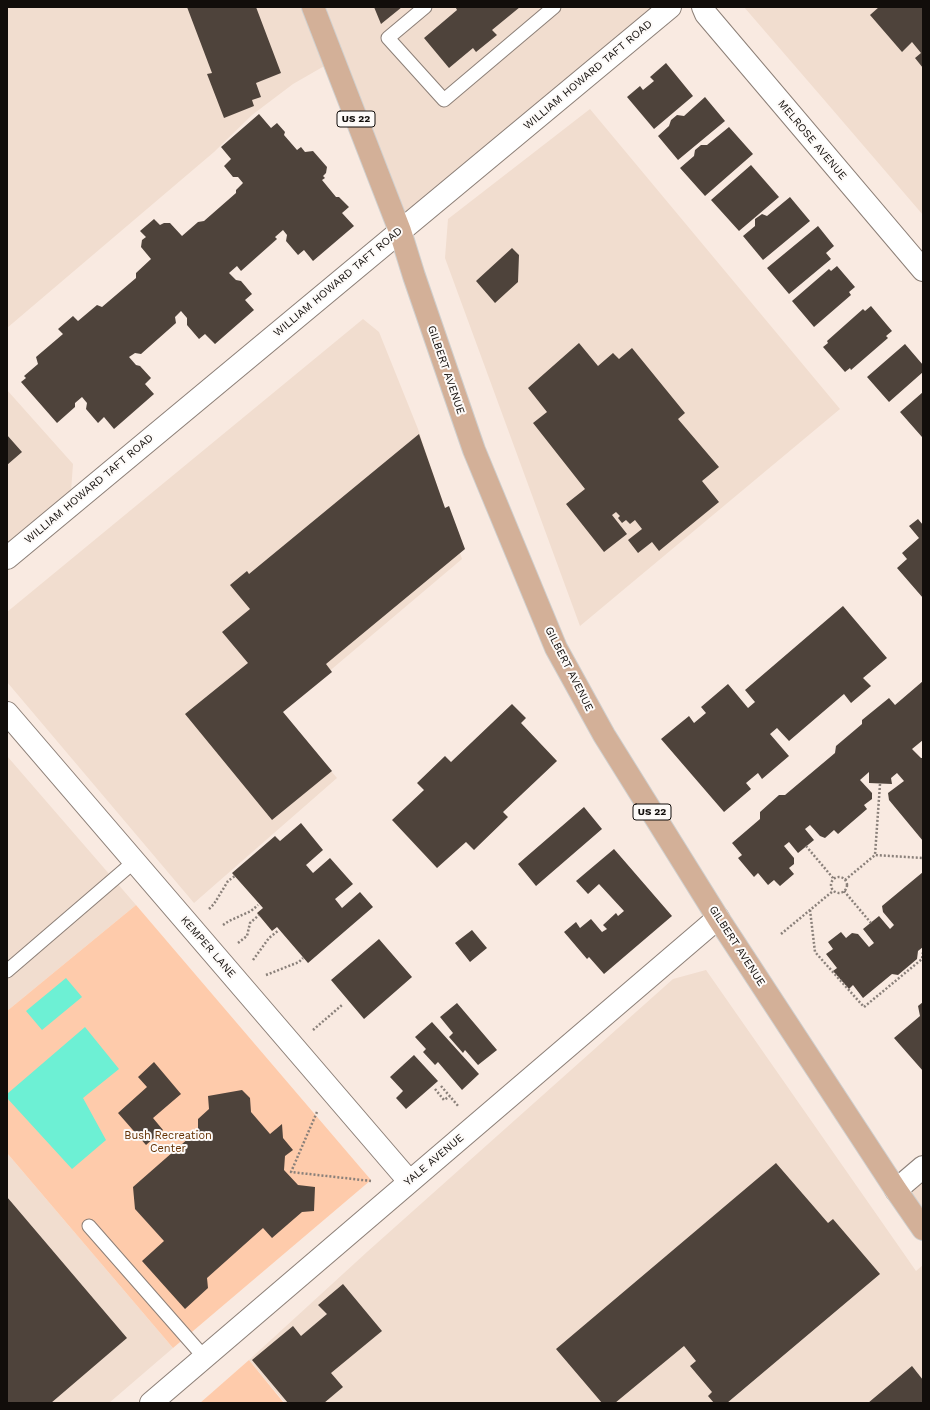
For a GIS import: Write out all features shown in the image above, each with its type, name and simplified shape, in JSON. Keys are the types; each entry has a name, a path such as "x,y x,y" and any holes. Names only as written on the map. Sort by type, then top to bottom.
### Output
{"main road":[{"name":"GILBERT AVENUE","path":"313,7 400,231 416,283 474,450 556,648 604,735 718,918 923,1229"}],"street":[{"name":"WILLIAM HOWARD TAFT ROAD","path":"7,558 670,7"},
{"name":"MELROSE AVENUE","path":"703,7 706,14 716,26 923,270"},
{"name":"KEMPER LANE","path":"7,713 409,1181"},
{"name":"YALE AVENUE","path":"151,1403 718,918"},
{"path":"896,1190 923,1167"}],"lane":[{"path":"425,7 388,38 444,100 554,7"},
{"path":"7,971 135,861"},
{"path":"89,1226 204,1357"}],"path":[{"path":"875,855 880,784"},
{"path":"806,846 833,878"},
{"path":"845,880 875,855 923,858"},
{"path":"209,909 214,904 228,881 235,876"},
{"path":"833,878 841,877 845,880 847,885 844,891 837,893 833,891"},
{"path":"833,878 831,883 833,891"},
{"path":"781,934 833,891"},
{"path":"844,891 871,922"},
{"path":"223,925 251,911 258,905"},
{"path":"810,910 815,952 864,1007 922,960 923,952"},
{"path":"238,943 247,936 250,923 259,916"},
{"path":"253,960 269,938 279,930"},
{"path":"266,975 298,962 304,958"},
{"path":"313,1030 342,1005"},
{"path":"441,1086 460,1109"},
{"path":"435,1090 444,1100 450,1096"},
{"path":"318,1108 292,1172 376,1182"}],"shaded area":[{"path":"7,7 670,7 400,231 333,61 293,84 252,115 214,152 7,328"},
{"path":"744,7 923,7 923,215 826,102"},
{"path":"590,109 840,409 580,626 445,258 448,219"},
{"path":"363,319 379,332 418,429 462,559 281,712 337,778 194,903 7,682 7,612"},
{"path":"7,390 73,464 70,505 7,558"},
{"path":"7,756 136,905 7,1011"},
{"path":"706,970 916,1271 923,1265 923,1403 285,1403 249,1360 367,1252 673,979"},
{"path":"66,978 82,997 42,1030 26,1011"},
{"path":"85,1027 119,1069 83,1098 106,1140 72,1169 7,1098 7,1094"},
{"path":"7,1153 173,1348 109,1403 7,1403"},
{"path":"923,1167 923,1229 896,1190"}],"green space":[{"name":"Bush Recreation Center","path":"136,905 371,1180 173,1348 7,1153 7,1011"},
{"path":"249,1360 284,1403 200,1403"}],"building":[{"path":"187,7 256,7 281,73 256,83 261,97 252,100 254,106 224,118 207,74 212,73"},
{"path":"374,7 402,7 381,24"},
{"path":"457,7 520,7 492,30 497,35 476,52 473,48 449,68 424,38 457,10"},
{"path":"879,7 923,7 923,68 915,58 921,53 912,42 902,52 870,15"},
{"path":"666,63 693,96 654,129 627,97 640,86 643,90 654,81 650,77"},
{"path":"705,97 725,121 678,160 658,136 669,126 671,120 677,115 684,116"},
{"path":"259,114 271,128 277,123 285,132 284,135 297,150 301,147 305,152 313,151 327,167 326,173 323,176 325,178 322,180 336,197 339,197 349,207 342,213 354,226 313,261 304,250 298,255 286,241 287,235 283,230 275,237 277,239 241,271 237,266 229,273 236,280 241,281 252,294 245,300 254,310 215,344 205,334 199,339 187,325 187,318 181,311 175,317 176,323 141,354 135,353 129,357 151,378 145,384 154,394 114,429 104,417 98,423 86,409 87,403 82,397 75,403 75,407 57,423 21,382 26,378 24,376 38,364 36,357 63,334 58,329 73,316 78,321 97,305 102,307 136,278 136,273 151,259 141,247 142,240 146,237 140,231 154,219 160,225 170,223 182,236 198,222 204,221 236,193 236,190 243,183 238,177 233,177 224,166 231,159 221,147"},
{"path":"729,127 753,154 705,196 680,168 694,156 695,150 701,145 707,145"},
{"path":"751,165 779,197 739,231 711,200"},
{"path":"790,197 810,221 763,260 743,236 755,226 755,219 762,214 767,216"},
{"path":"818,226 834,246 826,253 831,259 789,294 767,268"},
{"path":"512,248 519,255 518,282 495,303 476,281"},
{"path":"837,266 855,287 849,292 851,295 814,327 792,301 829,269 831,271"},
{"path":"871,306 892,331 886,336 888,338 851,370 850,368 845,372 823,347 828,343 827,341 863,309 865,311"},
{"path":"579,343 598,366 613,353 619,359 632,348 685,413 678,419 719,467 702,481 719,502 659,551 652,542 638,553 628,540 642,529 635,520 630,524 626,520 622,523 618,518 620,516 616,512 612,515 627,534 604,552 566,504 585,489 533,423 547,412 528,388"},
{"path":"905,344 923,365 923,372 889,402 867,377"},
{"path":"923,392 923,436 922,437 900,412"},
{"path":"419,434 445,508 449,506 465,549 326,664 332,672 283,712 332,771 272,820 185,714 248,663 222,632 250,609 230,585 247,571 249,574"},
{"path":"7,435 22,452 7,465"},
{"path":"918,519 923,525 923,598 897,568 907,559 902,553 919,538 909,526"},
{"path":"843,606 887,658 863,678 871,686 851,703 844,694 789,741 777,728 770,734 789,756 762,779 758,773 746,783 751,789 724,812 661,739 689,716 694,723 706,713 701,707 728,684 748,708 755,702 745,690"},
{"path":"923,681 923,740 912,749 921,758 923,758 923,841 889,800 888,793 904,781 897,773 891,778 892,784 869,783 869,772 860,780 872,793 872,799 864,805 867,809 838,834 834,830 825,838 820,836 810,825 805,829 814,840 798,853 789,842 784,846 794,858 794,864 789,868 794,874 780,886 774,880 768,885 758,873 754,877 738,858 742,855 732,843 760,819 760,812 779,795 785,795 835,753 836,746 862,724 862,720 889,698 895,705"},
{"path":"512,704 526,718 521,723 557,761 503,812 508,817 474,850 466,842 437,868 392,820 424,790 417,783 445,756 451,762"},
{"path":"584,807 602,829 536,886 518,864"},
{"path":"301,823 323,850 306,865 313,873 330,858 353,884 335,899 342,908 360,892 373,907 308,963 277,927 272,931 257,913 263,908 232,873 275,836 280,841"},
{"path":"614,849 672,916 604,974 589,957 587,959 564,932 576,922 580,928 591,919 602,932 607,929 603,925 616,913 618,916 624,911 599,884 588,894 576,881"},
{"path":"923,872 923,947 918,951 917,959 898,975 892,974 863,998 853,985 849,989 833,971 837,968 826,954 833,949 828,942 841,932 846,938 852,933 858,934 869,947 874,943 863,929 879,916 890,929 894,925 883,912 882,906"},
{"path":"472,930 487,948 470,962 455,943"},
{"path":"379,939 412,977 364,1019 331,980"},
{"path":"923,1002 923,1071 894,1038 920,1016 918,1006"},
{"path":"457,1003 497,1050 478,1065 465,1050 463,1053 449,1037 453,1033 440,1017"},
{"path":"432,1022 479,1074 462,1090 438,1062 435,1065 423,1052 426,1049 415,1037"},
{"path":"414,1055 438,1081 406,1109 396,1098 403,1091 390,1077"},
{"path":"154,1062 181,1094 153,1118 163,1130 146,1145 118,1113 147,1087 138,1077"},
{"path":"242,1090 250,1098 251,1112 270,1134 282,1124 283,1138 293,1150 285,1156 284,1170 298,1185 315,1187 314,1211 302,1212 272,1238 263,1228 207,1278 208,1288 185,1309 142,1261 164,1241 135,1209 133,1187 198,1130 198,1119 209,1109 208,1096"},
{"path":"776,1163 828,1223 833,1219 880,1274 727,1403 714,1403 708,1396 712,1392 690,1366 696,1361 684,1346 615,1403 602,1403 556,1349"},
{"path":"7,1197 127,1338 51,1403 7,1403"},
{"path":"343,1284 382,1331 331,1373 343,1387 324,1403 288,1403 252,1360 293,1326 301,1336 327,1314 318,1305"},
{"path":"912,1366 923,1380 923,1403 868,1403"}]}
